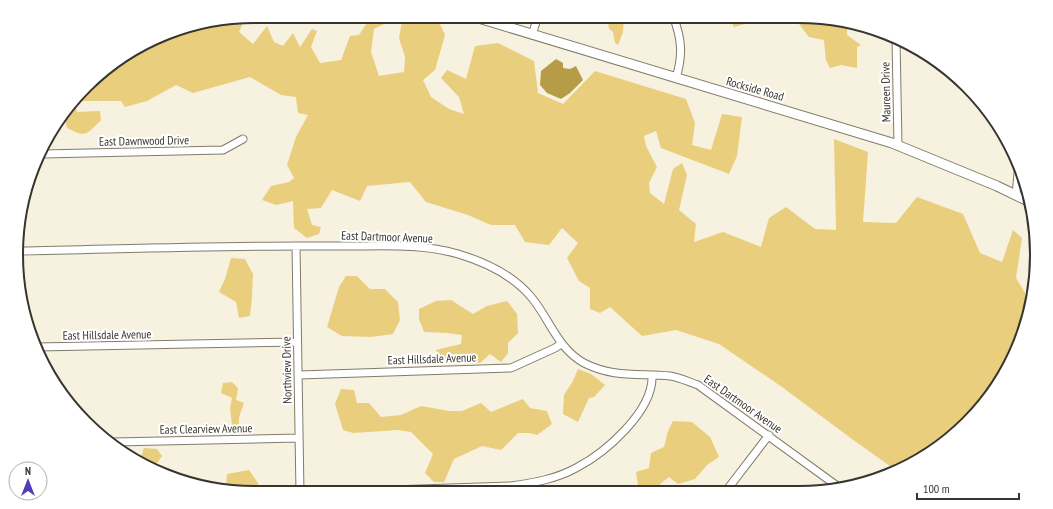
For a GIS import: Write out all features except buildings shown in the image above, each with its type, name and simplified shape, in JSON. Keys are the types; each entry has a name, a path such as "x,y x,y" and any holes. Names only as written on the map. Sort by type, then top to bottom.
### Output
{"main road":[{"name":"Rockside Road","path":"494,23 898,146 1023,198"}],"street":[{"path":"532,35 536,23"},
{"path":"676,23 680,33 681,47 680,65 676,78"},
{"name":"Maureen Drive","path":"896,45 898,146"},
{"name":"East Dawnwood Drive","path":"46,154 223,150 243,140"},
{"path":"1016,195 1018,179"},
{"name":"East Dartmoor Avenue","path":"23,251 296,246 425,247 457,254 488,266 514,280 532,298 561,344 584,363 609,372 630,375 673,376 698,384 834,483"},
{"name":"Northview Drive","path":"296,246 300,486"},
{"name":"East Hillsdale Avenue","path":"43,347 297,342"},
{"name":"East Hillsdale Avenue","path":"298,375 511,368 561,344"},
{"path":"511,486 544,481 575,469 598,455 619,436 637,416 648,397 652,384 652,375"},
{"path":"730,486 769,435"},
{"name":"East Clearview Avenue","path":"119,442 298,438"}],"shaded area":[{"path":"243,23 239,32 253,44 267,26 274,42 283,46 293,33 300,47 312,29 317,31 311,47 320,63 341,60 350,36 359,35 367,23 386,23 374,29 371,52 379,76 404,72 405,57 399,38 402,23 440,24 445,35 435,70 423,80 431,97 449,109 464,114 459,97 441,78 447,70 466,79 475,46 498,43 534,61 538,93 563,104 595,71 686,99 695,123 692,145 711,150 722,114 742,117 737,156 729,174 661,148 656,131 644,136 646,146 657,167 649,183 650,193 664,204 673,169 682,163 687,175 679,210 696,224 694,242 723,232 761,247 769,218 786,207 815,229 836,230 834,139 868,152 863,222 896,223 917,197 963,214 980,253 1002,262 1013,230 1022,238 1016,278 1027,295 1018,329 999,370 973,407 951,429 927,447 891,466 782,387 719,344 676,330 642,336 610,307 600,313 590,309 590,288 579,281 567,258 578,243 562,228 549,245 525,242 515,225 491,225 468,215 426,202 410,182 367,186 360,201 332,190 321,208 307,209 312,225 321,227 319,234 307,238 294,228 293,201 276,205 262,200 271,186 289,182 294,178 287,165 296,137 308,115 298,113 296,97 281,95 250,77 193,93 176,85 147,101 125,107 121,101 81,101 102,80 139,54 180,35 209,27"},
{"path":"608,23 624,23 623,32 618,45 615,43 613,32 609,29"},
{"path":"732,23 748,23 734,27"},
{"path":"797,23 814,23 847,28 847,35 861,45 857,47 857,68 841,65 830,68 826,60 824,40 809,37"},
{"path":"556,59 563,63 563,68 570,69 576,66 583,80 570,93 561,99 547,93 540,85 541,71"},
{"path":"76,107 77,112 100,111 101,120 89,132 82,134 67,128 66,121"},
{"path":"231,258 245,259 253,274 250,316 239,318 236,302 219,292 225,279"},
{"path":"346,276 357,276 370,289 385,289 398,302 400,320 393,334 371,337 342,336 327,327 339,287"},
{"path":"451,300 473,314 487,306 507,301 517,314 518,333 508,343 508,353 501,362 490,354 480,363 460,359 440,359 436,350 461,344 462,335 424,332 419,319 419,309 436,301"},
{"path":"578,369 591,374 605,385 594,397 589,398 578,422 563,414 564,395 573,381"},
{"path":"232,382 238,388 236,400 244,403 239,424 247,429 233,433 230,408 232,398 221,393 223,383"},
{"path":"341,389 354,390 357,403 369,403 381,417 401,415 421,406 449,411 462,411 481,403 491,412 523,399 530,408 547,411 552,424 537,435 518,433 501,450 482,446 454,459 444,482 434,482 425,473 433,454 411,432 398,430 353,433 343,430 335,404"},
{"path":"673,421 692,422 710,437 719,457 707,465 695,479 678,484 669,477 660,484 661,486 638,486 636,472 649,468 651,453 664,447 668,431"},
{"path":"144,448 157,449 162,456 156,464 141,456"},
{"path":"249,470 259,486 226,484 227,474"}]}
